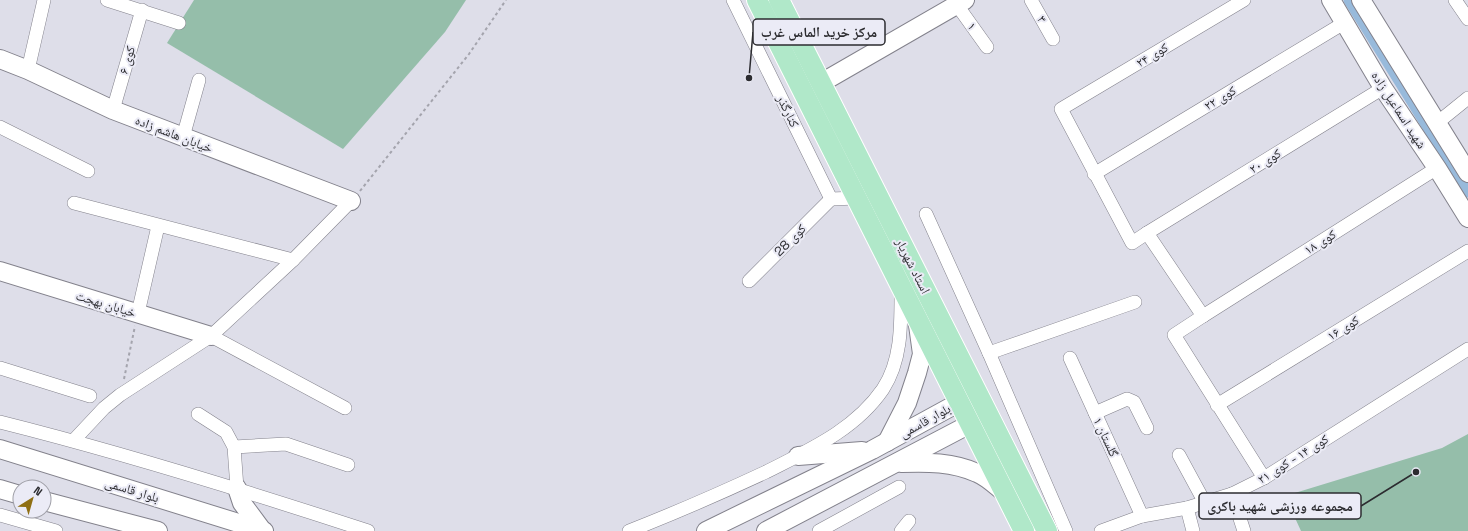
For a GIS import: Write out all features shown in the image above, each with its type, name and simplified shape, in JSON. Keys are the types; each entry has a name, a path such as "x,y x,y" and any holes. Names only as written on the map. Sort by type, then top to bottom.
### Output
{"main road":[{"name":"استاد شهریار","path":"757,0 918,320 958,403 1024,531"},
{"name":"شهید اسماعیل زاده","path":"1331,0 1383,88 1437,168 1468,218"},
{"name":"شهید اسماعیل زاده","path":"1361,0 1468,172"},
{"name":"استاد شهریار","path":"780,1 1047,531"},
{"path":"821,83 961,2"},
{"name":"خیابان هاشم زاده","path":"0,59 28,70 113,110 352,201"},
{"name":"خیابان بهجت","path":"0,272 211,336"},
{"path":"798,456 880,446 907,403 922,354 918,320"},
{"path":"970,424 982,402"},
{"name":"بلوار قاسمی","path":"706,531 880,446 958,403 982,402"},
{"name":"بلوار قاسمی","path":"766,531 970,424"},
{"name":"بلوار قاسمی","path":"0,449 263,531"},
{"path":"897,463 929,462 952,465 978,473 1005,492"},
{"path":"237,488 242,503 263,531"},
{"path":"0,489 12,493"},
{"path":"52,503 158,531"}],"street":[{"path":"28,70 44,0"},
{"path":"106,0 142,10 179,23"},
{"name":"کنارگذر","path":"733,0 831,199"},
{"name":"۳","path":"1031,0 1053,39"},
{"name":"کوی ۲۴","path":"1094,174 1061,109 1244,0"},
{"path":"1455,0 1468,19"},
{"name":"۱","path":"961,2 987,47"},
{"name":"کوی ۶","path":"113,110 142,10"},
{"name":"کوی ۲۲","path":"1094,174 1339,26 1346,24"},
{"path":"183,136 199,80"},
{"name":"کوی ۲۰","path":"1094,174 1132,243 1383,88"},
{"path":"1437,123 1468,98"},
{"path":"0,127 88,171"},
{"name":"کوی ۱۸","path":"1217,405 1174,335 1437,168"},
{"path":"831,199 857,198"},
{"name":"کوی 28","path":"749,281 831,199"},
{"path":"74,440 104,408 120,395 211,336 293,260 352,201"},
{"path":"74,203 293,260"},
{"path":"926,214 989,353 1066,531"},
{"path":"138,313 158,226"},
{"path":"1147,234 1203,316"},
{"name":"کوی ۱۶","path":"1217,405 1468,251"},
{"path":"629,531 707,500 798,456 839,433 862,415 884,388 896,357 900,327 901,288"},
{"path":"989,353 1135,302"},
{"path":"211,336 345,408"},
{"name":"کوی ۱۴ - کوی ۲۱","path":"1101,531 1142,516 1187,508 1232,494 1264,478 1468,349"},
{"name":"۱ گلستان","path":"1070,358 1142,516"},
{"path":"0,368 90,396"},
{"path":"1095,413 1130,399 1134,402 1147,428"},
{"path":"1217,405 1264,478"},
{"path":"198,414 226,432 234,447 237,488"},
{"path":"0,422 74,440 237,488 368,531"},
{"path":"234,447 286,444 348,465"},
{"path":"1179,455 1205,503"},
{"path":"819,531 900,486"},
{"path":"1232,494 1244,531"},
{"path":"1187,508 1193,531"},
{"path":"0,515 26,527 56,531"}],"path":[{"path":"352,201 469,54 506,0"},
{"path":"120,395 138,313"}],"green space":[{"path":"194,0 466,0 445,32 343,149 167,43"},
{"path":"1468,434 1468,531 1301,531 1285,496 1442,448"}],"waterway":[{"path":"1349,0 1468,192"}],"place":[{"name":"مرکز خرید الماس غرب","path":"749,78"},
{"name":"مجموعه ورزشی شهید باکری","path":"1416,472"}]}
